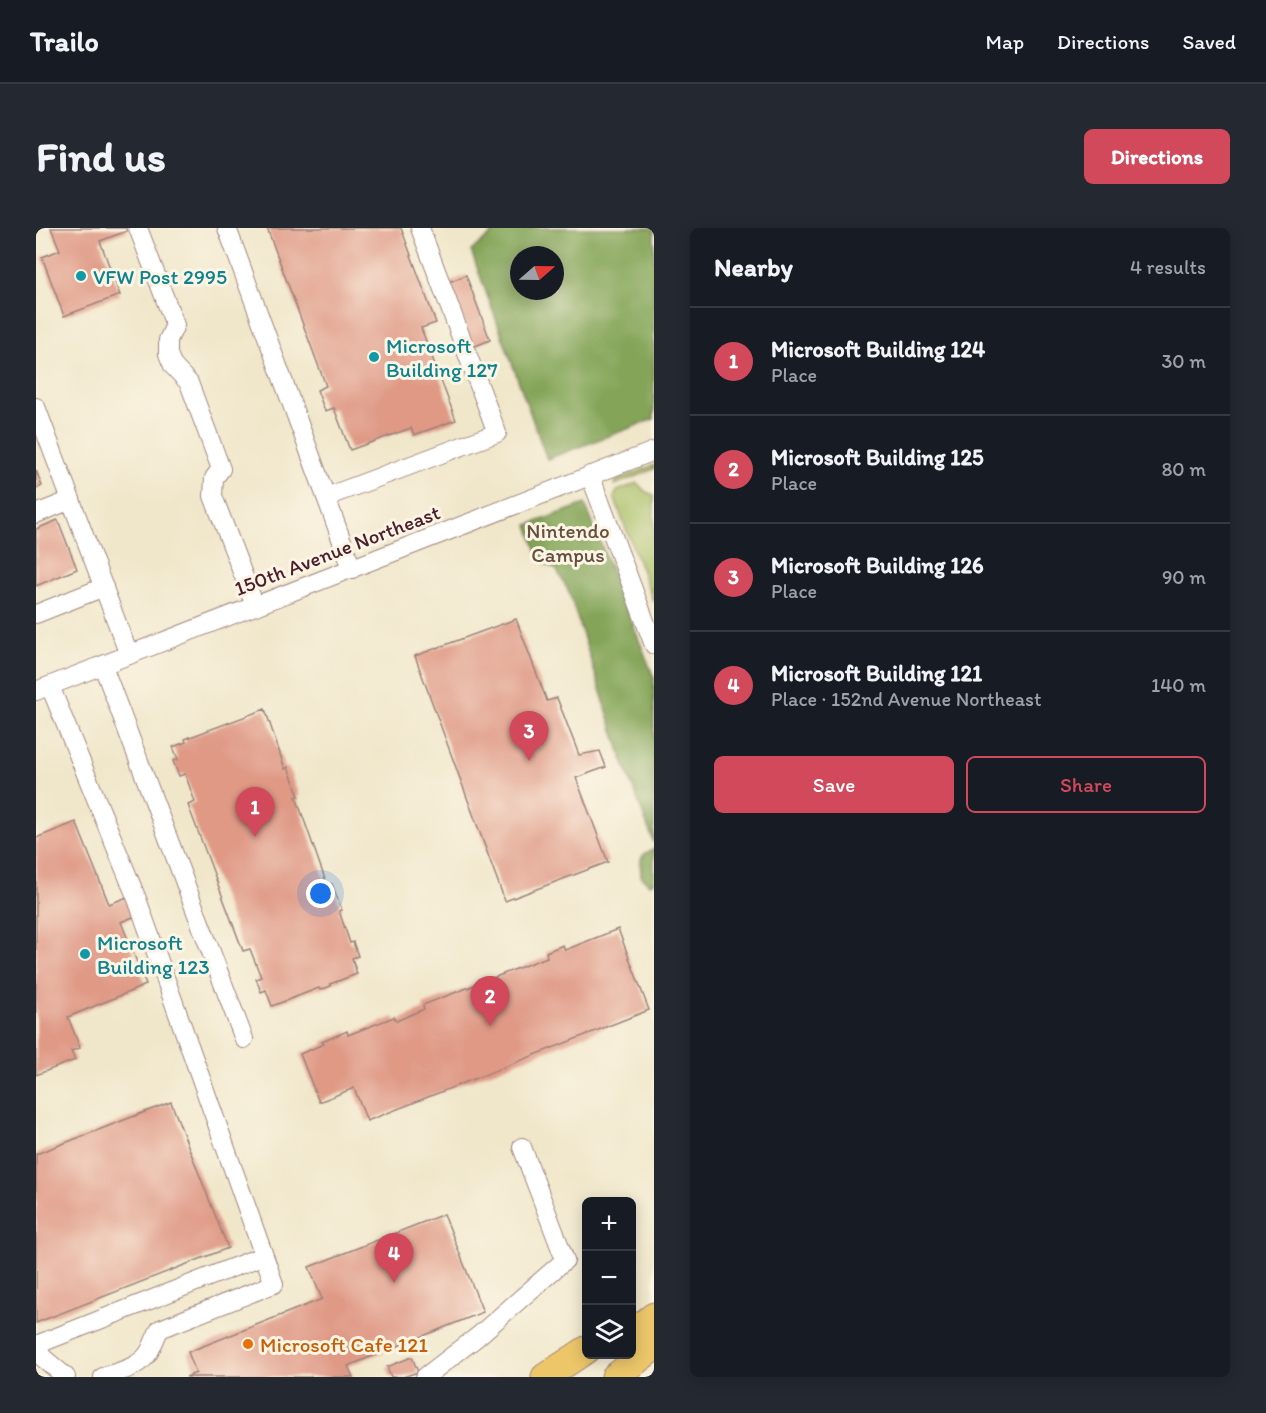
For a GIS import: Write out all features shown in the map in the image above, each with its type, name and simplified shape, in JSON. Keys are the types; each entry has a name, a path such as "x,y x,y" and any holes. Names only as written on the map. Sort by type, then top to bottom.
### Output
{"highway":[{"path":"636,1318 654,1307"},
{"path":"636,1330 654,1316"},
{"path":"615,1377 654,1347"},
{"path":"545,1377 582,1353"},
{"path":"575,1377 598,1359"}],"street":[{"path":"138,228 175,325 168,340 168,354 173,366 189,383 221,469 214,478 213,495 255,606"},
{"path":"228,228 352,568"},
{"path":"326,497 496,433 420,228"},
{"path":"36,407 129,655"},
{"name":"150th Avenue Northeast","path":"43,688 654,451"},
{"path":"590,475 654,645"},
{"path":"36,514 71,500"},
{"path":"36,614 104,587"},
{"path":"102,666 244,1039"},
{"path":"43,688 137,899 262,1256 274,1284 160,1329 153,1339 148,1355 136,1365 103,1377"},
{"path":"425,1377 477,1337 565,1260 522,1147"},
{"path":"66,1377 42,1357 37,1344 262,1256"},
{"path":"149,1300 160,1329"}],"green space":[{"path":"499,228 654,228 654,419 547,459 471,251"},
{"path":"654,465 654,469 615,485 616,480"},
{"path":"637,483 646,492 654,495 654,589 652,590 654,603 614,497 617,491"},
{"name":"Nintendo Campus","path":"585,504 654,678 654,843 623,761 569,592 556,569 540,561 528,525"},
{"path":"654,849 654,882 649,884 641,876 640,862 645,854"}],"building":[{"name":"VFW Post 2995","path":"51,228 126,228 127,231 100,241 120,295 64,316 42,257 60,250"},
{"name":"Microsoft Building 127","path":"267,228 401,228 436,323 421,328 456,420 414,435 411,428 350,450 334,408 325,411 317,390 326,386"},
{"path":"466,275 490,340 473,347 449,282"},
{"path":"36,470 42,486 36,489"},
{"path":"58,520 77,569 36,586 36,529"},
{"path":"516,619 547,701 557,698 579,755 600,751 606,767 576,778 608,862 505,901 415,656"},
{"path":"265,709 285,769 288,767 299,796 296,797 327,885 332,884 342,910 339,911 350,943 353,942 358,956 352,958 357,974 330,984 331,986 320,990 319,988 272,1006 266,990 261,992 256,979 261,977 250,949 243,951 188,805 195,802 185,774 179,776 173,761 178,759 173,747 186,742 185,739"},
{"name":"Microsoft Building 123","path":"76,822 109,904 130,896 138,915 121,922 146,985 68,1017 80,1048 71,1051 75,1060 36,1075 36,838"},
{"path":"618,929 649,1010 367,1121 354,1088 319,1102 300,1054 347,1031 348,1035 394,1017 396,1021 424,1009 423,1005 547,957 546,952 563,945 565,950"},
{"path":"171,1102 228,1248 36,1323 36,1154"},
{"path":"444,1214 483,1312 348,1366 353,1377 186,1377 196,1373 188,1352 322,1299 309,1267"},
{"path":"412,1357 418,1372 403,1377 391,1377 387,1367"}],"place":[{"name":"VFW Post 2995","path":"81,276"},
{"name":"Microsoft Building 127","path":"374,357"},
{"name":"Microsoft Building 126","path":"529,761"},
{"name":"Microsoft Building 124","path":"255,837"},
{"name":"Microsoft Building 123","path":"85,954"},
{"name":"Microsoft Building 125","path":"490,1026"},
{"name":"Microsoft Building 121","path":"394,1283"},
{"name":"Microsoft Cafe 121","path":"248,1344"}]}
